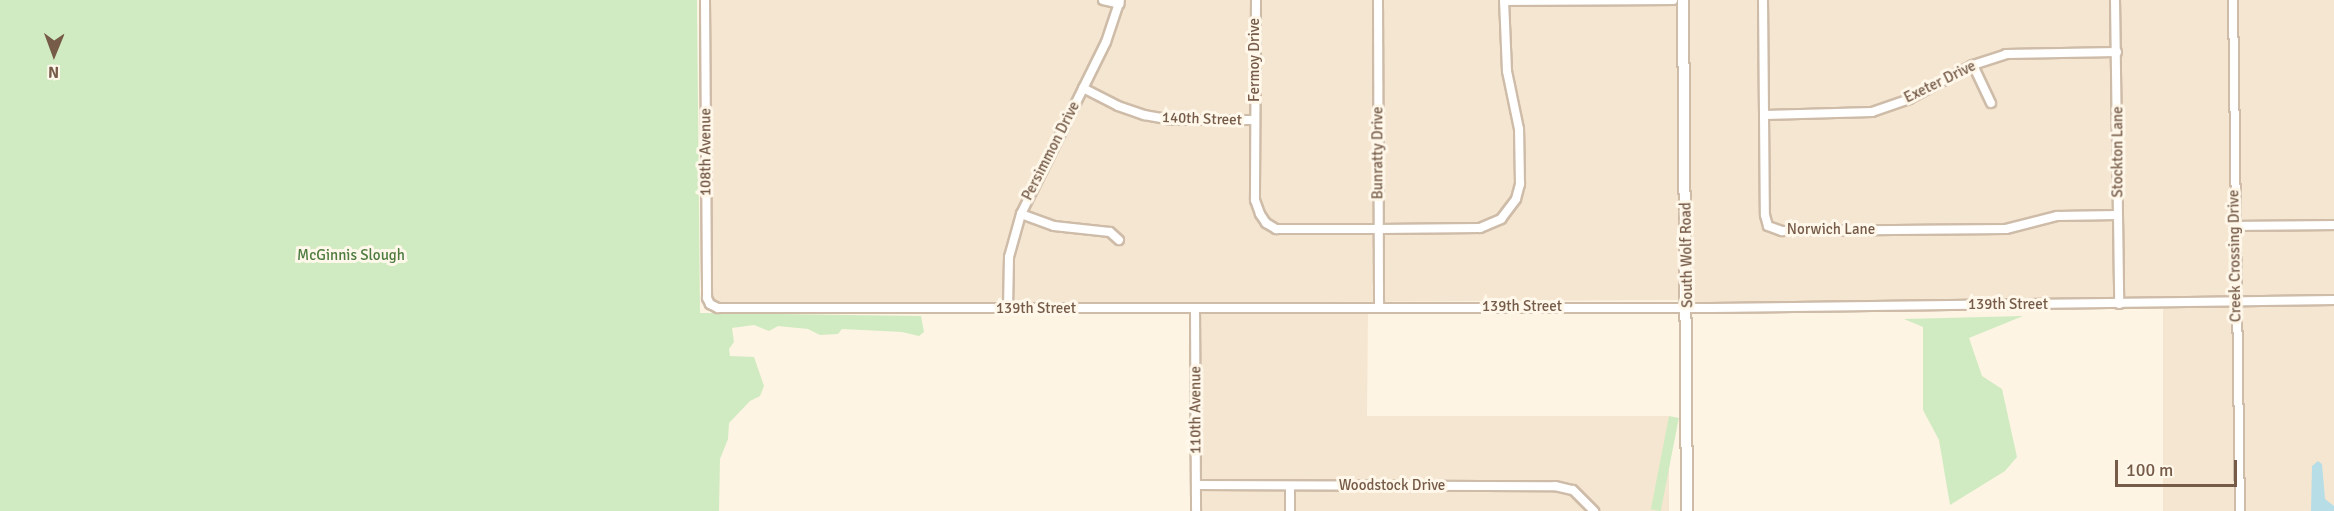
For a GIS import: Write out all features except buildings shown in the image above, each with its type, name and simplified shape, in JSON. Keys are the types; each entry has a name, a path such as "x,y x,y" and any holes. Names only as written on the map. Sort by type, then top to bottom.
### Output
{"main road":[{"name":"South Wolf Road","path":"1683,0 1688,307 1687,511"}],"street":[{"name":"108th Avenue","path":"705,0 707,298 710,304"},
{"path":"1103,0 1120,2"},
{"name":"Fermoy Drive","path":"1256,0 1255,200 1266,223 1276,229 1480,228 1501,219 1516,199 1520,184 1519,129 1507,71 1504,1"},
{"name":"Bunratty Drive","path":"1378,0 1379,307"},
{"path":"1504,1 1674,0"},
{"name":"Norwich Lane","path":"1763,0 1765,215 1768,226 1782,231 2006,229 2058,216 2118,215"},
{"name":"Stockton Lane","path":"2115,0 2119,304"},
{"name":"Creek Crossing Drive","path":"2233,0 2240,511"},
{"name":"Persimmon Drive","path":"1008,309 1009,258 1021,214 1106,42 1120,2"},
{"name":"Exeter Drive","path":"1765,115 1872,112 1909,99 1973,64 2006,54 2117,51"},
{"path":"1973,64 1991,103"},
{"name":"140th Street","path":"1083,88 1144,116 1173,120 1255,120"},
{"path":"1021,214 1054,226 1110,232 1119,240"},
{"path":"2235,226 2334,225"},
{"name":"139th Street","path":"710,304 726,308 1195,309 2119,304 2334,300"},
{"name":"110th Avenue","path":"1195,309 1196,511"},
{"name":"Woodstock Drive","path":"1196,485 1555,486 1573,490 1585,499 1594,511"},
{"path":"1290,487 1290,511"}],"shaded area":[{"path":"708,0 1679,0 1681,300 724,305 711,301"},
{"path":"1683,0 2334,0 2334,302 1683,302"},
{"path":"2163,306 2334,306 2334,511 2163,511"},
{"path":"1368,312 1367,416 1669,416 1669,511 1202,511 1201,314"}],"green space":[{"name":"McGinnis Slough","path":"0,0 697,0 700,313 921,316 924,332 919,336 902,332 842,329 838,334 820,335 808,329 778,326 769,331 754,325 732,328 734,342 729,349 730,356 754,357 764,386 760,396 750,401 729,423 728,439 720,459 719,511 0,511"},
{"path":"2023,316 1969,338 1982,376 2002,389 2017,457 2005,471 1950,505 1939,440 1923,410 1923,327 1904,319"},
{"path":"1669,416 1679,418 1661,511 1651,509"}],"water":[{"path":"2318,461 2322,464 2325,499 2334,506 2334,511 2311,511 2312,466"}]}
